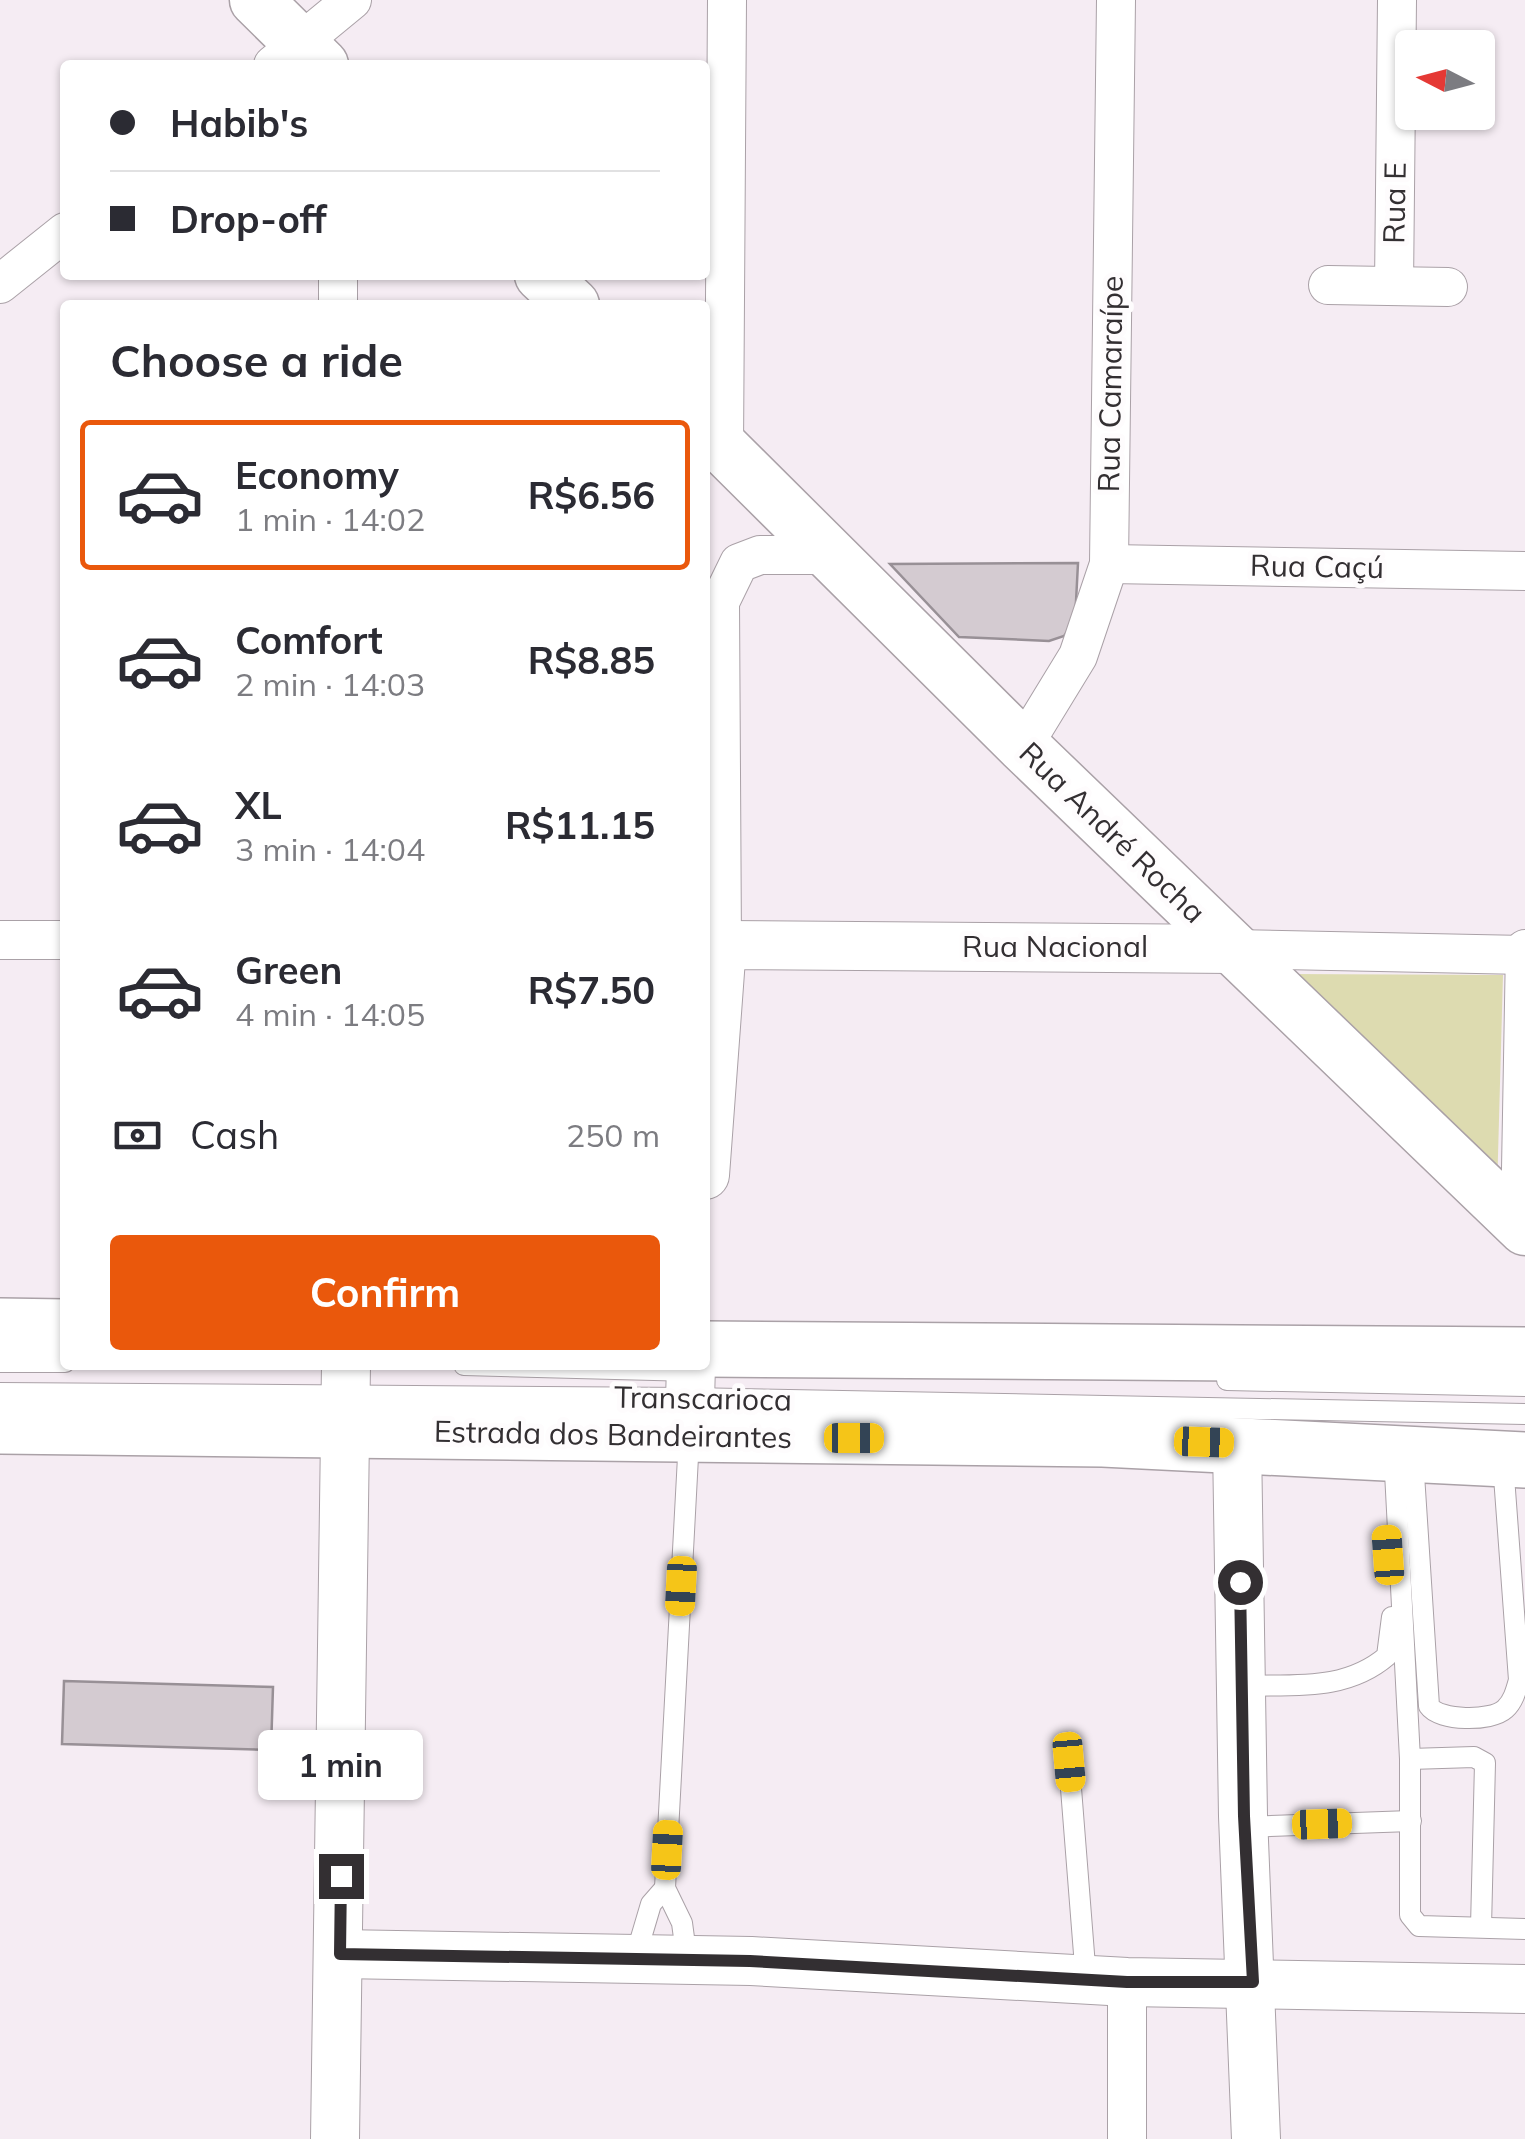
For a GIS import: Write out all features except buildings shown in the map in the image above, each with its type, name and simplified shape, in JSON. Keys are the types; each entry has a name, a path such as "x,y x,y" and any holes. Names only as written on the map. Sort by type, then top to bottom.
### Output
{"main road":[{"path":"256,0 298,58"},
{"path":"546,280 568,300"},
{"name":"Rua André Rocha","path":"714,439 1023,746 1522,1227"},
{"path":"0,1326 60,1327"},
{"name":"Estrada dos Bandeirantes","path":"0,1426 347,1397 1525,1355"},
{"name":"Estrada dos Bandeirantes","path":"693,1384 1237,1444 1396,1451 1518,1444"}],"street":[{"path":"298,58 352,0"},
{"path":"714,439 727,0"},
{"name":"Rua Camaraípe","path":"1023,746 1078,656 1110,564 1116,0"},
{"name":"Rua E","path":"1394,286 1397,0"},
{"path":"0,284 60,236"},
{"path":"1328,285 1448,287"},
{"path":"710,1047 720,602 739,563 760,555 831,556"},
{"name":"Rua Caçú","path":"1110,564 1525,571"},
{"path":"0,940 60,940"},
{"name":"Rua Nacional","path":"714,945 1525,952"},
{"path":"1522,1227 1525,952"},
{"path":"335,2139 347,1397"},
{"path":"1237,1444 1256,2139"},
{"path":"340,1954 634,1958 1106,1980 1525,1989"},
{"path":"1106,1980 1127,2139"}],"lane":[{"path":"0,1362 60,1362"},
{"name":"Transcarioca","path":"524,1370 1518,1444"},
{"name":"Transcarioca","path":"693,1384 808,1372"},
{"path":"1200,1380 1525,1386"},
{"path":"687,1960 682,1923 665,1888 693,1384"},
{"path":"0,1393 347,1397"},
{"path":"1396,1451 1429,1706 1444,1718 1499,1714 1507,1708 1519,1680 1518,1444"},
{"path":"1242,1686 1340,1683 1368,1672 1387,1656 1392,1625 1396,1451"},
{"path":"1396,1451 1410,1759 1412,1923 1525,1929"},
{"path":"1410,1759 1474,1757 1486,1763 1481,1927"},
{"path":"1069,1762 1106,1980"},
{"path":"1245,1826 1411,1821"},
{"path":"634,1958 651,1904 665,1888"}],"shaded area":[{"path":"1286,974 1503,975 1497,1192"}],"route":[{"path":"341,1876 340,1954 750,1961 1127,1982 1253,1982 1244,1816 1240,1582"}]}
